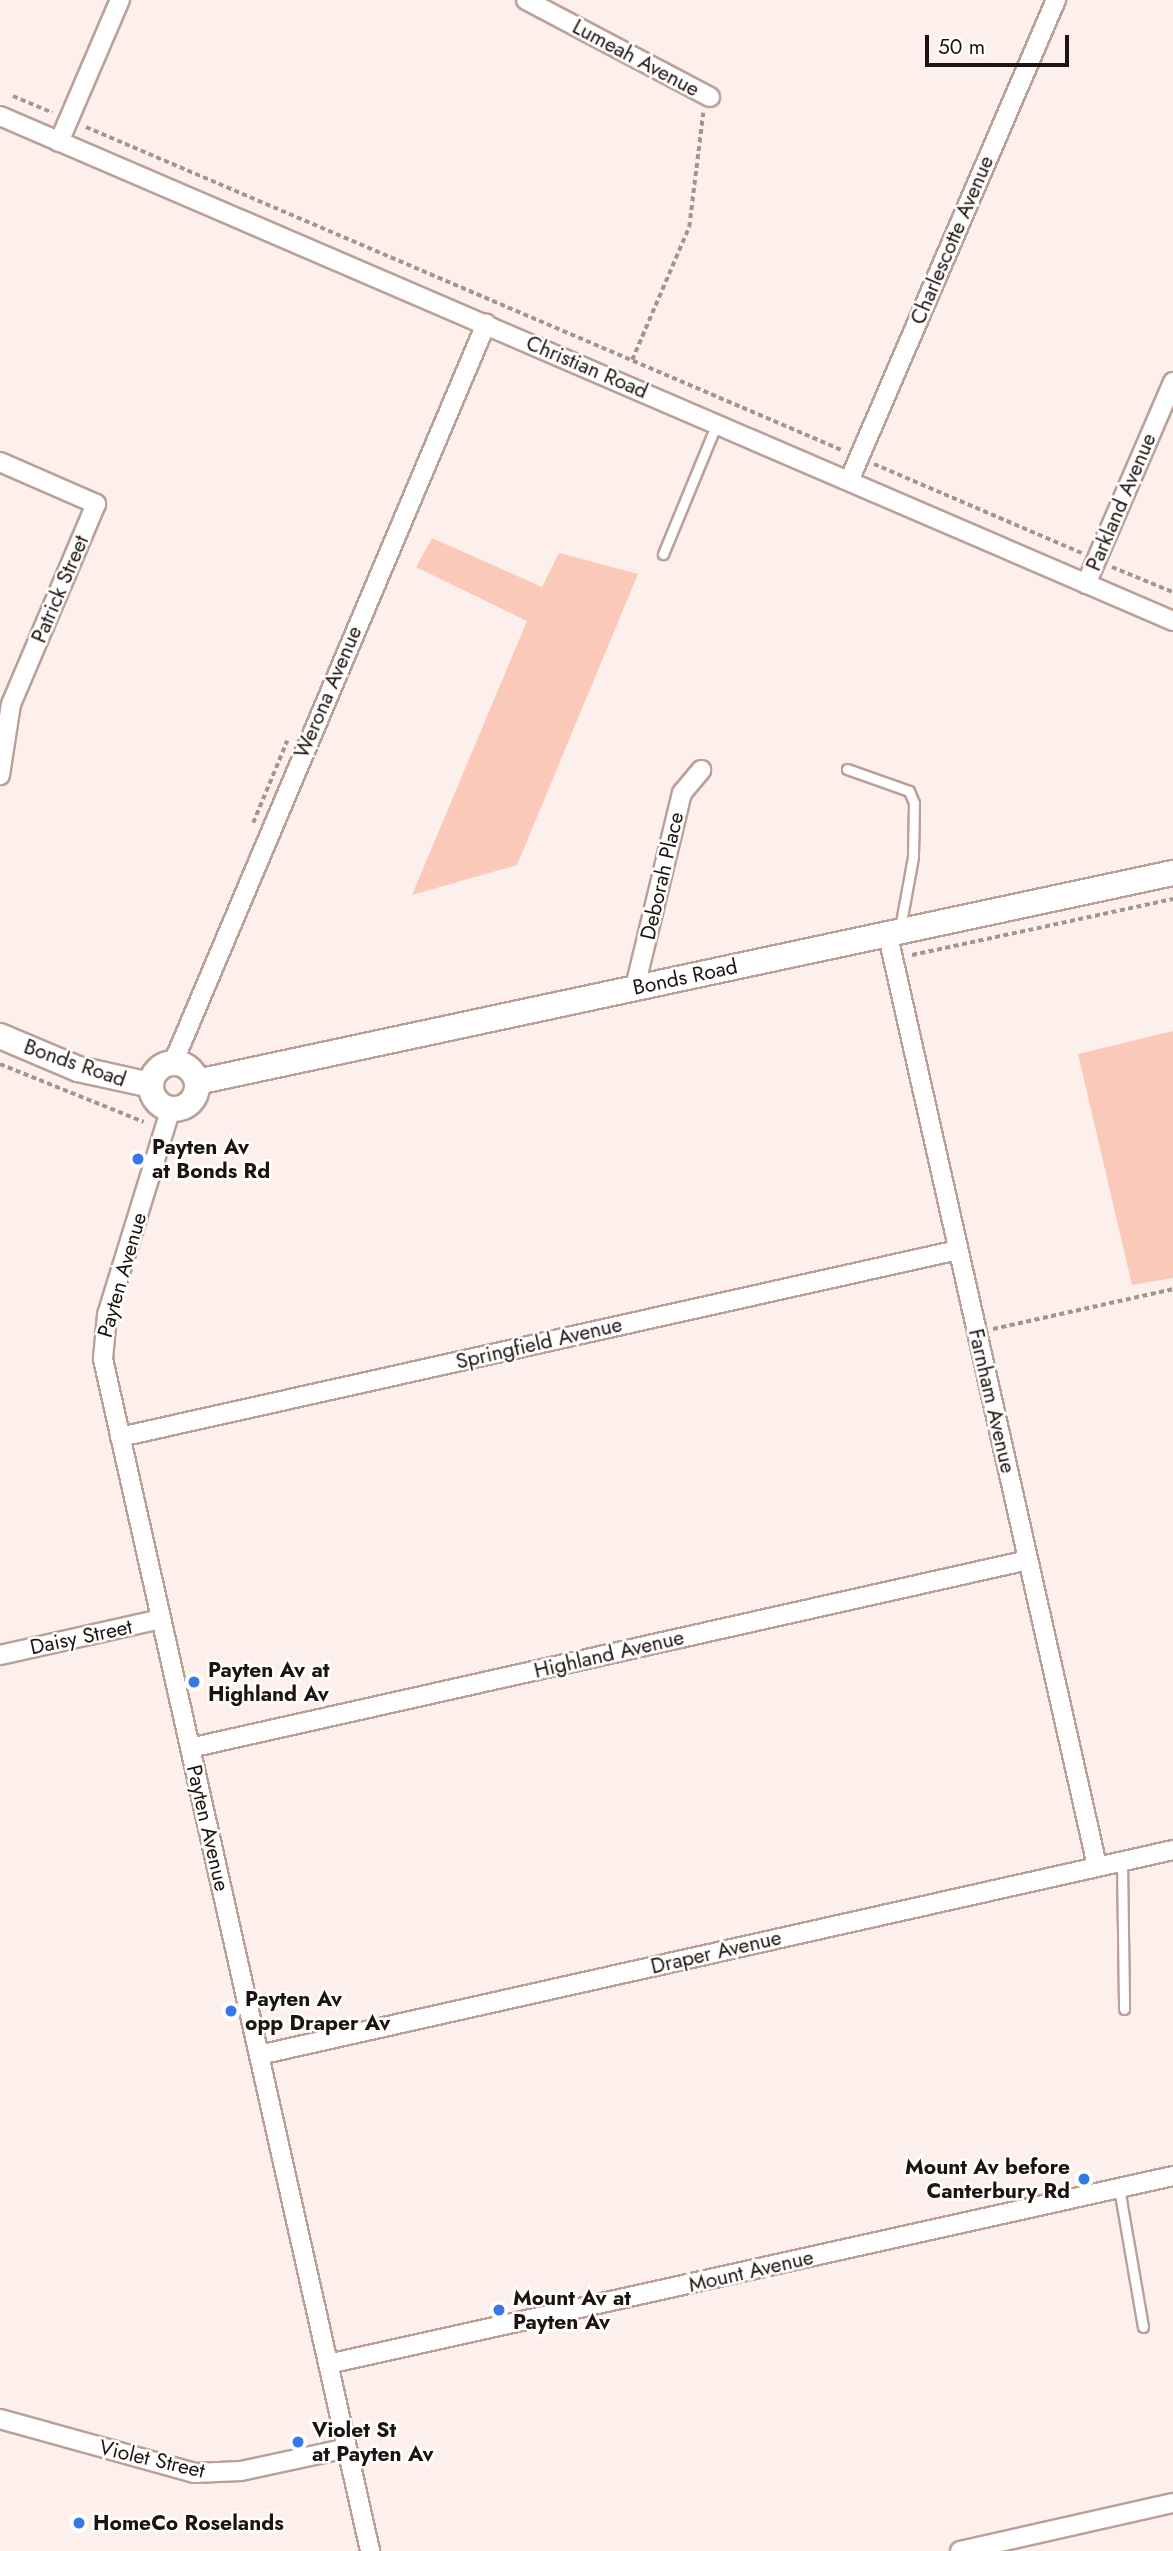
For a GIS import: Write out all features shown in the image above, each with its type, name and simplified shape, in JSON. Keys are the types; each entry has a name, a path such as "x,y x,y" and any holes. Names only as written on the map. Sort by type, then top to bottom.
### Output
{"main road":[{"name":"Bonds Road","path":"197,1082 635,987 893,943 1173,873"},
{"name":"Bonds Road","path":"0,1036 78,1069 152,1085"},
{"path":"173,1063 191,1070 197,1082 190,1101 171,1108 155,1098 152,1085 160,1068 173,1063"}],"street":[{"path":"59,142 120,0"},
{"name":"Lumeah Avenue","path":"526,0 710,97"},
{"name":"Charlescotte Avenue","path":"849,481 1056,0"},
{"name":"Christian Road","path":"0,116 1173,621"},
{"name":"Werona Avenue","path":"173,1063 486,324"},
{"name":"Parkland Avenue","path":"1086,584 1173,382"},
{"name":"Patrick Street","path":"0,462 96,504 5,702 0,775"},
{"name":"Deborah Place","path":"635,987 682,793 701,770"},
{"name":"Farnham Avenue","path":"893,943 958,1250 1097,1866"},
{"name":"Payten Avenue","path":"171,1108 104,1327 103,1359 370,2551"},
{"name":"Springfield Avenue","path":"120,1437 958,1250"},
{"name":"Highland Avenue","path":"190,1748 1028,1560"},
{"name":"Daisy Street","path":"0,1655 161,1619"},
{"name":"Draper Avenue","path":"259,2055 1173,1850"},
{"name":"Mount Avenue","path":"328,2364 1173,2176"},
{"name":"Violet Street","path":"0,2419 195,2473 241,2471 347,2448"},
{"path":"960,2551 1173,2503"}],"lane":[{"path":"663,554 717,423"},
{"path":"847,769 909,791 914,803 913,857 893,943"},
{"path":"1122,1861 1124,2009"},
{"path":"1119,2188 1143,2327"}],"path":[{"path":"13,96 1173,592"},
{"path":"632,360 689,227 701,117 710,97"},
{"path":"253,822 287,741"},
{"path":"893,943 1173,899"},
{"name":"Bonds Road","path":"0,1064 144,1122"},
{"path":"977,1332 1173,1289"}],"shaded area":[{"path":"432,538 542,587 559,553 638,574 517,865 412,895 527,621 416,567"},
{"path":"1173,1031 1173,1278 1132,1285 1078,1054"}],"place":[{"name":"Payten Av at Bonds Rd","path":"138,1159"},
{"name":"Payten Av at Highland Av","path":"194,1682"},
{"name":"Payten Av opp Draper Av","path":"231,2011"},
{"name":"Mount Av before Canterbury Rd","path":"1084,2179"},
{"name":"Mount Av at Payten Av","path":"499,2310"},
{"name":"Violet St at Payten Av","path":"298,2442"},
{"name":"HomeCo Roselands","path":"79,2523"}]}
